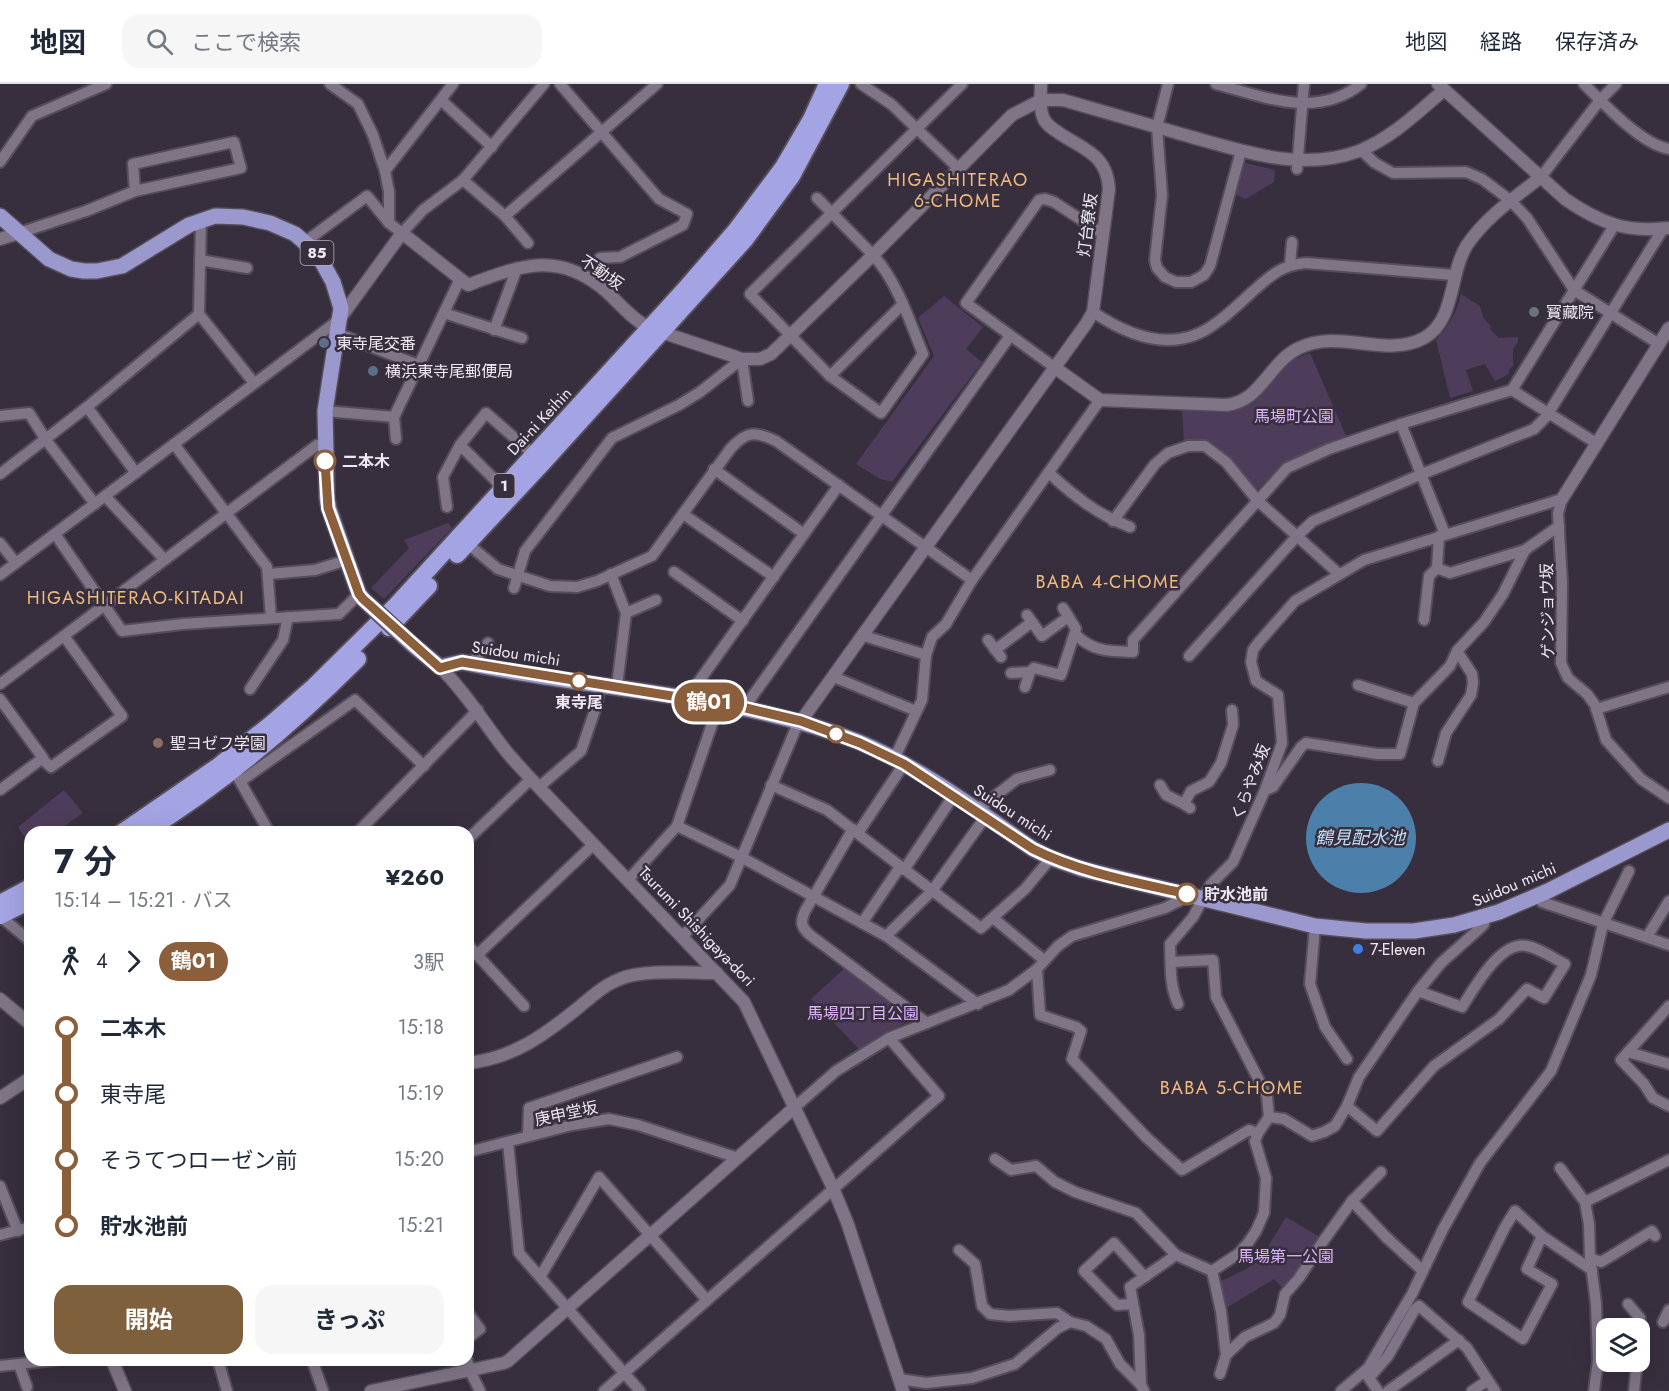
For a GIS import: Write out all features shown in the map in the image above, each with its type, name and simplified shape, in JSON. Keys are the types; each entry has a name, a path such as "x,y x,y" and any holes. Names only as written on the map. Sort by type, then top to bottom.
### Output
{"highway":[{"name":"Dai-ni Keihin","path":"166,826 237,776 408,609 468,544 656,330 761,197 783,167 827,84"},
{"name":"Dai-ni Keihin","path":"131,826 218,766 314,686 396,604 533,454 721,267 771,207 792,176 842,84"},
{"path":"0,903 24,890"},
{"path":"0,916 24,904"}],"main road":[{"name":"85","path":"0,216 40,252 60,265 71,269 96,272 122,266 189,225 201,220 229,216 257,220 283,228 317,253 333,282 341,308 339,334 327,388 325,411 327,503 361,597"},
{"name":"Tsurumi Shishigaya-dori","path":"361,597 440,668"},
{"name":"Suidou michi","path":"440,668 462,662 746,708 801,721 860,743 899,761 1033,849 1051,858 1082,869 1315,926 1366,931 1414,931 1483,918 1538,896 1669,830"}],"street":[{"path":"0,162 32,116 106,84"},
{"path":"330,84 358,104 373,135 385,171 389,192 389,223"},
{"path":"385,171 453,84"},
{"path":"0,575 337,323 402,233 423,210 463,180 544,84"},
{"path":"560,84 659,199 687,214 683,225 620,257 600,258"},
{"path":"861,84 891,104 958,168"},
{"path":"817,198 832,214 879,261 903,304 923,354 881,413 830,376 750,294 832,214 962,84"},
{"name":"灯台寮坂","path":"1041,84 1043,117 1049,126 1093,154 1102,163 1108,175 1109,189 1093,312"},
{"path":"1168,84 1156,127 1162,195 1155,260 1157,268 1165,277 1176,282 1191,282 1204,275 1210,266 1241,151"},
{"path":"1216,84 1281,102 1303,104 1321,103 1341,97 1361,84"},
{"path":"1298,165 1304,84"},
{"path":"1584,84 1619,119 1650,141 1669,148"},
{"path":"1103,234 1054,202 1039,200 966,303 1100,400 1211,406 1236,404 1257,391 1273,369 1285,358 1298,348 1310,343 1339,341 1402,346 1414,343 1430,334 1441,321 1449,303 1454,274 1473,236 1510,200 1541,177 1600,100 1616,84"},
{"path":"505,216 655,85"},
{"path":"514,588 525,551 612,438 679,405 700,392 742,359 760,359 771,354 1012,115 1041,100 1063,100 1298,165 1361,150 1400,127 1444,86 1565,199 1589,215 1614,226 1625,228 1666,229"},
{"path":"441,100 492,147"},
{"path":"0,239 86,211 135,191 241,168 234,142 133,164 135,191"},
{"path":"1361,150 1375,163 1393,173 1450,172 1474,175 1510,200 1527,218 1574,290 1659,344"},
{"path":"463,180 505,216 528,243"},
{"path":"305,242 367,196 389,223 460,279 394,417 396,439"},
{"path":"201,220 199,314 254,383"},
{"path":"1076,635 1086,645 1106,651 1133,652 1133,640 1287,468 1329,448 1512,390 1614,226"},
{"path":"1189,656 1313,521 1534,429 1548,413 1666,229"},
{"path":"1290,264 1292,242"},
{"path":"200,260 247,268"},
{"path":"683,936 730,885 796,728 864,636 1093,312 1113,326 1135,335 1158,340 1181,338 1201,332 1215,324 1274,273 1290,264 1306,263 1454,274"},
{"name":"不動坂","path":"460,279 468,285 529,265 552,264 576,272 606,291 637,322 742,359"},
{"path":"495,330 517,268"},
{"path":"830,376 903,304"},
{"path":"444,313 522,338"},
{"path":"0,474 46,440 199,314"},
{"path":"1113,521 1155,464 1168,453 1188,446 1205,446 1226,462 1258,501 1339,574 1364,560 1562,499 1669,328"},
{"path":"339,334 418,365"},
{"path":"746,708 881,514 1010,336"},
{"path":"742,359 748,401"},
{"path":"1512,390 1596,443"},
{"path":"927,1023 805,931 801,920 813,896 899,761 922,700 926,655 932,637 946,624 972,580 1100,400"},
{"path":"87,407 136,473"},
{"path":"325,411 394,417"},
{"path":"0,416 30,413 46,440 95,504"},
{"path":"447,507 443,477 460,445 486,413 533,454"},
{"path":"1401,424 1422,474 1442,535 1437,568 1429,576 1424,620"},
{"path":"468,544 498,569 550,586 577,587 654,557 714,470 740,438 760,434 776,441 972,580"},
{"path":"174,444 267,567 271,618"},
{"path":"0,684 317,445 324,444"},
{"path":"460,445 502,487"},
{"path":"714,470 804,534"},
{"path":"1049,473 1079,500 1113,521 1130,527"},
{"path":"691,699 692,691 838,485"},
{"path":"105,496 164,559"},
{"name":"ゲンジョウ坂","path":"1562,499 1558,513 1562,583 1561,663 1568,678 1587,694 1596,709 1605,740 1641,779 1669,798"},
{"path":"683,514 774,577"},
{"path":"1437,568 1450,573 1525,550 1559,525"},
{"path":"55,534 122,631 183,624 339,614 361,597"},
{"path":"0,543 16,563"},
{"path":"1265,790 1273,787 1306,743 1377,754 1400,753 1414,704 1450,666 1457,651 1484,622 1503,594 1525,550"},
{"path":"269,574 315,570 347,560"},
{"path":"674,572 743,621"},
{"path":"611,574 626,613 617,686"},
{"name":"くらやみ坂","path":"1178,1004 1170,976 1170,944 1194,917 1211,884 1233,862 1265,790 1282,743 1278,695 1256,681 1251,662 1253,650 1295,601 1339,574"},
{"path":"626,613 656,600"},
{"path":"988,640 998,653 1029,619 1042,636 1066,612 1076,629 1076,635 1061,675 1034,668 1030,672 1025,687"},
{"path":"250,689 283,640 288,617"},
{"path":"0,699 42,759 51,768 122,716 64,636"},
{"path":"864,636 926,655"},
{"path":"471,664 488,643"},
{"path":"1438,761 1446,733 1471,695 1472,674 1457,651"},
{"name":"Tsurumi Shishigaya-dori","path":"440,668 478,710 506,751 535,783 744,1002 847,1222 901,1388"},
{"path":"1011,673 1030,672"},
{"path":"834,677 916,711"},
{"path":"474,834 535,783 581,751 601,684"},
{"path":"1358,685 1414,704"},
{"path":"1596,709 1669,687"},
{"path":"266,826 237,776 355,700 424,766"},
{"path":"628,880 677,826 719,704"},
{"path":"367,826 478,710"},
{"path":"1160,785 1166,795 1187,806 1191,791 1209,782 1221,763 1233,725 1232,710"},
{"path":"0,790 42,759"},
{"path":"886,936 932,891 981,813 1017,779 1050,771"},
{"path":"771,785 827,810 981,928 1025,889 1051,858"},
{"path":"862,923 954,795"},
{"path":"677,826 741,857 886,936 978,1004"},
{"path":"477,955 594,844"},
{"path":"1367,1375 1412,1294 1443,1229 1480,1164 1551,1071 1591,975 1603,924 1629,871"},
{"path":"474,1365 508,1361 837,1071 889,1038 1009,990 1037,969 1058,946 1072,936 1165,908 1179,901 1181,892"},
{"path":"1538,896 1542,902 1669,945"},
{"path":"1647,938 1669,901"},
{"path":"0,916 24,936"},
{"path":"993,918 1044,960"},
{"path":"1269,1117 1284,1119 1312,1136 1335,1126 1347,1106 1359,1077 1418,992 1441,963 1484,924 1483,918"},
{"path":"1315,926 1310,984 1325,1027 1347,1059"},
{"path":"1347,1106 1377,1131 1434,1066 1499,1020 1527,989 1544,998 1565,964 1526,945 1513,947 1504,952 1483,975 1462,1007 1418,992"},
{"path":"474,952 524,1006"},
{"path":"1171,962 1214,960 1216,997 1267,1096 1269,1117 1255,1140 1266,1178 1264,1213 1256,1231 1243,1249 1228,1262 1212,1271"},
{"path":"1037,969 1040,1015 1076,1027 1081,1031 1072,1059 1146,1137 1182,1170 1249,1130 1258,1133"},
{"path":"474,1062 508,1055 527,1045 606,986 622,978 644,974 717,973"},
{"path":"0,999 24,1018"},
{"path":"1669,1006 1621,1060 1644,1084 1653,1098 1669,1106"},
{"path":"604,1391 939,1096 889,1038"},
{"path":"1628,1052 1669,1064"},
{"path":"528,1136 529,1108 677,1057"},
{"path":"0,1098 24,1082"},
{"name":"庚申堂坂","path":"474,1150 572,1125 609,1119 639,1125 738,1158"},
{"path":"508,1142 519,1253 640,1391"},
{"path":"995,1159 1011,1170 1036,1166 1055,1182 1075,1192 1136,1213 1176,1256 1212,1271"},
{"path":"1585,1202 1669,1160"},
{"path":"1560,1168 1585,1202 1589,1224 1590,1258 1596,1303 1598,1361 1594,1391"},
{"path":"1226,1355 1245,1336 1274,1323 1280,1315 1286,1294 1352,1201 1382,1172"},
{"path":"540,1277 599,1177 707,1300"},
{"path":"0,1186 18,1231"},
{"path":"1352,1201 1423,1271"},
{"path":"1542,1236 1527,1269 1552,1284 1523,1339 1468,1302 1515,1211 1542,1236 1592,1270"},
{"path":"0,1235 24,1229"},
{"path":"1590,1258 1601,1262 1652,1230 1655,1236"},
{"path":"1133,1304 1117,1305 1084,1271 1114,1243 1145,1277"},
{"path":"959,1250 975,1264 982,1306 990,1314 1009,1317 1057,1313 1070,1322 1086,1326 1106,1339 1120,1364 1142,1388"},
{"path":"1142,1388 1139,1335 1130,1287 1176,1256"},
{"path":"1212,1271 1221,1311 1226,1355 1220,1374"},
{"path":"1628,1304 1640,1318"},
{"path":"1341,1391 1367,1375 1388,1356 1415,1309 1419,1306 1467,1348 1495,1391"},
{"path":"1663,1322 1669,1310"},
{"path":"474,1321 480,1329 474,1334"},
{"path":"901,1388 972,1378 1016,1364 1058,1328 1070,1322"},
{"path":"1388,1391 1459,1340"},
{"path":"0,1366 24,1363"},
{"path":"19,1364 27,1387"},
{"path":"115,1366 125,1391"},
{"path":"220,1366 227,1391"},
{"path":"314,1366 323,1391"},
{"path":"371,1391 468,1366 480,1391"},
{"path":"1634,1391 1635,1372"},
{"path":"1367,1375 1378,1391"},
{"path":"1472,1391 1487,1380"}],"green space":[{"path":"1245,163 1275,170 1274,182 1246,199 1236,195"},
{"path":"1461,294 1480,306 1484,319 1499,338 1518,337 1518,342 1513,349 1513,366 1509,369 1509,374 1495,381 1485,364 1466,370 1473,391 1450,398 1436,340 1452,318"},
{"path":"944,296 983,327 966,349 982,362 892,482 880,479 856,464 934,356 918,318"},
{"name":"馬場町公園","path":"1310,353 1347,438 1284,466 1259,488 1253,489 1227,458 1184,443 1182,409 1236,408 1292,360"},
{"path":"448,523 452,528 384,599 371,588 409,548 404,540"},
{"path":"64,790 83,813 65,826 24,826 24,836 18,827"},
{"name":"馬場四丁目公園","path":"847,966 916,1018 882,1034 860,1050 811,999"},
{"name":"馬場第一公園","path":"1286,1217 1320,1237 1294,1280 1284,1290 1274,1279 1221,1311 1215,1284 1248,1268 1264,1253"}],"water":[{"name":"鶴見配水池","path":"1361,783 1382,787 1400,799 1412,817 1416,838 1412,859 1400,877 1382,889 1361,893 1340,889 1322,877 1310,859 1306,838 1310,817 1322,799 1340,787"}],"bus line":[{"name":"鶴01","path":"325,461 328,508 359,594 440,668 462,662 746,708 801,721 860,743 904,764 1033,849 1051,858 1082,869 1187,894"}],"place":[{"name":"寳藏院","path":"1534,312"},
{"name":"東寺尾交番","path":"324,343"},
{"name":"横浜東寺尾郵便局","path":"373,371"},
{"name":"二本木","path":"325,461"},
{"name":"東寺尾","path":"579,681"},
{"name":"聖ヨゼフ学園","path":"158,743"},
{"name":"貯水池前","path":"1187,894"},
{"name":"7-Eleven","path":"1358,949"}],"district":[{"name":"HIGASHITERAO 6-CHOME","path":"958,190"},
{"name":"BABA 4-CHOME","path":"1108,582"},
{"name":"HIGASHITERAO-KITADAI","path":"136,598"},
{"name":"BABA 5-CHOME","path":"1232,1088"}]}
